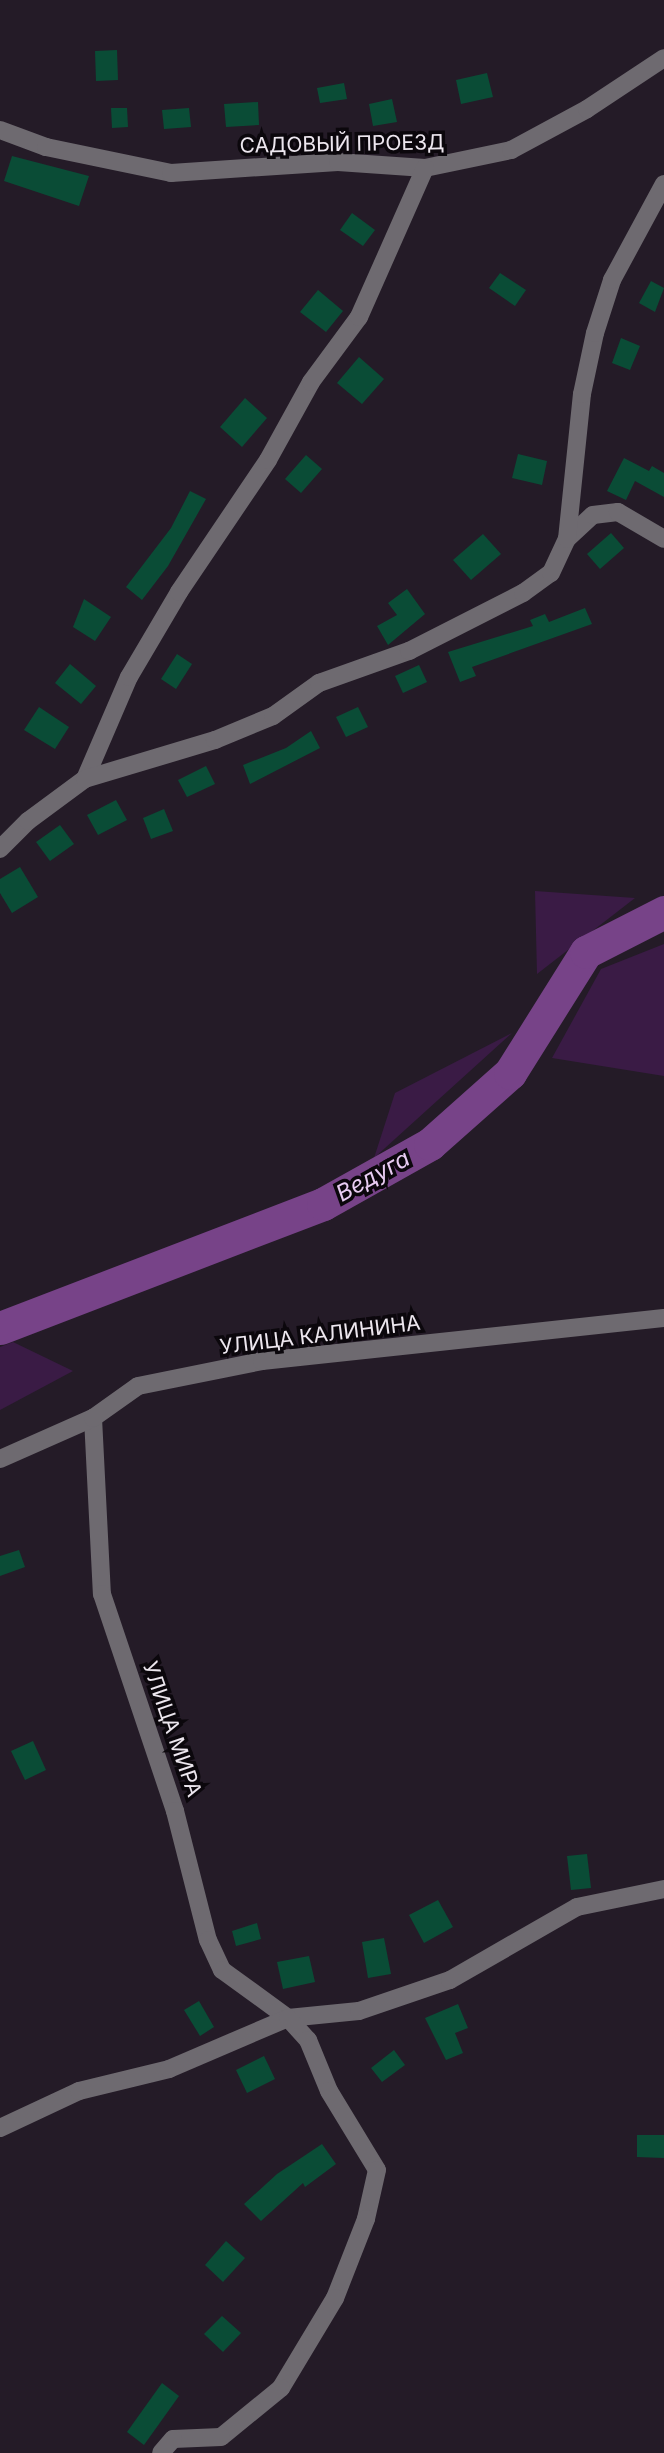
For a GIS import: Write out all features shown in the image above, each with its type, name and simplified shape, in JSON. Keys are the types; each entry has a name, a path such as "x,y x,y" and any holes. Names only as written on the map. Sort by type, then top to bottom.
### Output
{"street":[{"name":"САДОВЫЙ ПРОЕЗД","path":"0,130 46,147 171,173 338,163 425,167 511,150 587,109 664,58"},
{"path":"85,779 129,677 179,592 268,460 311,382 359,317 425,167"},
{"path":"0,849 28,821 85,779 215,740 273,716 319,683 409,651 523,593 551,573 567,539 582,394 595,334 612,280 664,184"},
{"path":"567,539 593,515 618,512 664,539"},
{"name":"УЛИЦА КАЛИНИНА","path":"0,1459 93,1418 138,1386 262,1361 664,1318"},
{"name":"УЛИЦА МИРА","path":"93,1418 102,1594 175,1811 208,1940 222,1970 288,2018 308,2040 330,2091 377,2170 366,2219 335,2298 281,2388 221,2437 173,2439 161,2453"},
{"path":"0,2128 79,2091 170,2069 288,2018 359,2011 450,1980 577,1907 664,1889"}],"shaded area":[{"path":"535,891 635,898 537,974"},
{"path":"664,944 664,1076 552,1058 601,969"},
{"path":"512,1033 374,1158 395,1093"},
{"path":"13,1342 73,1371 0,1410 0,1347"}],"building":[{"path":"117,50 118,80 96,81 95,51"},
{"path":"487,73 493,97 461,104 456,80"},
{"path":"344,83 347,99 320,103 317,88"},
{"path":"392,99 397,122 373,126 369,104"},
{"path":"258,102 259,125 226,127 224,104"},
{"path":"111,108 127,108 128,127 112,128"},
{"path":"189,108 191,127 164,129 162,110"},
{"path":"12,156 89,176 79,206 4,181"},
{"path":"352,213 375,230 363,246 340,230"},
{"path":"500,273 526,290 515,306 489,288"},
{"path":"651,281 664,288 655,312 639,303"},
{"path":"318,290 343,311 326,332 300,312"},
{"path":"621,338 640,346 630,370 612,363"},
{"path":"359,357 384,379 362,404 337,383"},
{"path":"245,398 267,418 242,447 220,427"},
{"path":"518,454 547,461 542,485 512,478"},
{"path":"306,455 322,469 301,493 285,479"},
{"path":"624,458 649,471 652,466 664,473 664,497 635,481 626,500 607,491"},
{"path":"190,491 206,499 168,566 142,600 126,587 171,528"},
{"path":"611,533 624,548 600,569 587,554"},
{"path":"483,534 501,554 471,580 453,560"},
{"path":"407,589 425,614 388,645 377,626 397,615 388,603"},
{"path":"84,599 111,617 95,641 73,627"},
{"path":"585,608 592,624 472,667 476,676 460,682 448,652 533,626 530,620 545,614 549,622"},
{"path":"177,654 192,664 176,689 161,679"},
{"path":"70,664 96,686 81,704 55,683"},
{"path":"419,665 427,682 403,693 395,676"},
{"path":"39,707 69,727 55,749 24,730"},
{"path":"358,707 368,727 346,737 336,717"},
{"path":"311,731 320,748 250,784 243,765 286,748"},
{"path":"206,766 215,784 187,797 178,780"},
{"path":"116,800 127,820 98,835 87,815"},
{"path":"164,809 173,831 151,839 143,818"},
{"path":"60,825 74,844 50,861 36,842"},
{"path":"20,867 38,897 12,913 0,893 0,879"},
{"path":"19,1550 25,1567 0,1576 0,1556"},
{"path":"33,1741 46,1770 25,1780 11,1751"},
{"path":"587,1854 591,1888 571,1890 567,1856"},
{"path":"438,1900 453,1927 424,1943 409,1915"},
{"path":"257,1923 261,1939 236,1946 232,1931"},
{"path":"384,1938 391,1974 368,1978 362,1942"},
{"path":"309,1956 315,1982 283,1989 277,1962"},
{"path":"199,2001 214,2027 200,2036 184,2010"},
{"path":"458,2004 468,2028 455,2033 463,2053 446,2060 425,2018"},
{"path":"394,2050 405,2065 382,2082 371,2068"},
{"path":"264,2056 275,2079 247,2093 236,2070"},
{"path":"637,2135 664,2135 664,2158 637,2157"},
{"path":"322,2144 336,2164 305,2187 303,2183 261,2221 244,2204 277,2174"},
{"path":"226,2241 245,2258 223,2282 205,2265"},
{"path":"222,2316 241,2333 223,2352 204,2334"},
{"path":"162,2383 179,2396 144,2445 127,2432"}],"waterway":[{"name":"Ведуга","path":"0,1328 323,1204 430,1144 510,1073 586,952 664,912"}]}
